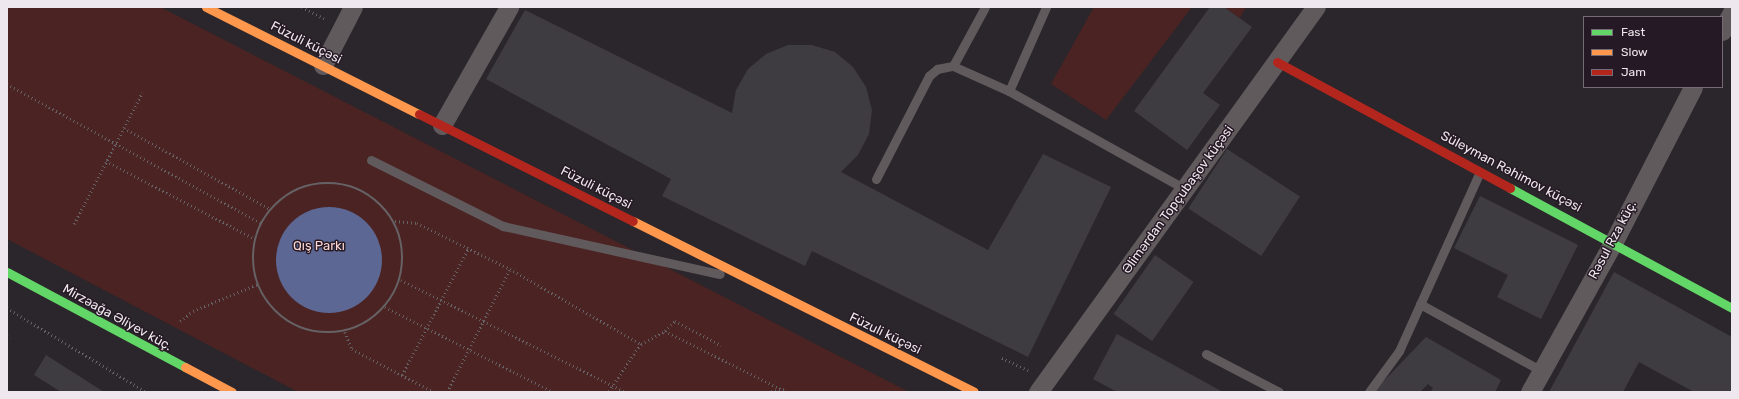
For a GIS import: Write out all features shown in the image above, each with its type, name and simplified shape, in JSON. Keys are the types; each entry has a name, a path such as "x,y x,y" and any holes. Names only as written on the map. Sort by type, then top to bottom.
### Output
{"main road":[{"name":"Füzuli küçəsi","path":"206,7 745,279 974,392"},
{"name":"Süleyman Rəhimov küçəsi","path":"1277,62 1614,241 1732,308"},
{"name":"Mirzəağa Əliyev küç.","path":"7,272 161,355 212,392"},
{"path":"161,355 232,392"}],"street":[{"path":"323,65 353,7"},
{"path":"442,125 509,7"},
{"name":"Əlimərdan Topçubaşov küçəsi","path":"1038,392 1316,7"},
{"path":"1723,29 1732,12"},
{"name":"Rəsul Rza küç.","path":"1530,392 1614,241 1692,88"}],"lane":[{"path":"953,66 985,7"},
{"path":"1009,91 1046,7"},
{"path":"876,179 929,76 937,69 953,66 1009,91 1185,189"},
{"path":"371,160 503,226 745,279"},
{"path":"1369,392 1399,351 1481,170"},
{"path":"1420,304 1542,371"},
{"path":"1206,354 1279,392"}],"path":[{"path":"7,84 114,144 261,223"},
{"path":"74,224 114,144 142,93"},
{"path":"124,128 270,209"},
{"path":"106,161 255,239"},
{"path":"321,182 350,185 376,199 395,222 402,240 401,280 385,307 363,325 344,332 319,333 295,325 274,310 258,284 253,264 255,239 261,223 270,209 300,188 321,182"},
{"path":"395,222 417,224 510,269 641,344"},
{"path":"402,375 468,249"},
{"path":"447,392 510,269"},
{"path":"401,280 626,392"},
{"path":"180,321 193,311 258,284"},
{"path":"385,307 553,392"},
{"path":"7,308 146,392"},
{"path":"609,392 641,344 665,331 675,321 721,345"},
{"path":"665,331 787,390"},
{"path":"344,332 352,349 434,392"},
{"path":"1002,358 1030,371"},
{"path":"768,392 787,390"}],"green space":[{"name":"Qış Parkı","path":"7,7 160,7 909,392 298,392 7,239"},
{"path":"1094,7 1192,7 1106,120 1051,84"},
{"path":"1224,7 1246,7 1240,18"}],"water":[{"path":"329,207 349,211 367,222 378,240 382,260 378,280 367,298 349,309 329,313 309,309 291,298 280,280 276,260 280,240 291,222 309,211"}],"building":[{"path":"1210,7 1224,7 1252,27 1203,93 1220,105 1187,150 1134,111"},
{"path":"525,10 732,113 736,90 748,69 766,54 788,45 812,45 835,52 853,67 866,87 872,110 869,134 858,155 841,172 988,250 1043,154 1111,187 1028,357 812,251 805,266 662,196 671,179 486,79"},
{"path":"1227,149 1300,196 1261,256 1188,209"},
{"path":"1480,196 1578,245 1541,319 1497,297 1508,275 1454,248"},
{"path":"1155,255 1194,282 1152,341 1114,314"},
{"path":"1614,272 1732,337 1732,392 1694,392 1639,362 1623,392 1549,392"},
{"path":"1117,334 1223,392 1117,392 1093,379"},
{"path":"1426,337 1501,380 1495,392 1430,392 1433,388 1428,384 1420,392 1373,392"},
{"path":"46,355 104,392 61,392 34,375"}],"traffic: fast":[{"path":"1510,188 1732,308"},
{"path":"7,272 185,367"}],"traffic: slow":[{"path":"206,7 419,114"},
{"path":"633,221 974,392"},
{"path":"185,367 232,392"}],"traffic: jam":[{"path":"1277,62 1510,188"},
{"path":"419,114 633,221"}]}
